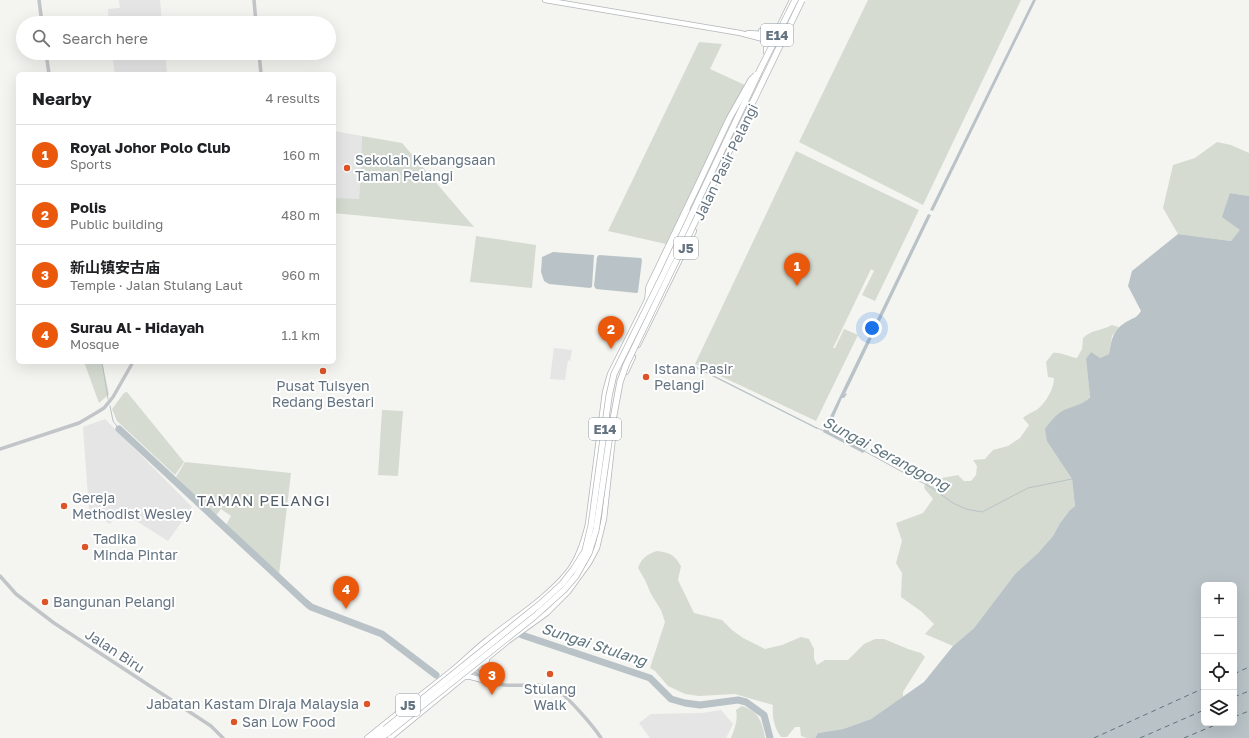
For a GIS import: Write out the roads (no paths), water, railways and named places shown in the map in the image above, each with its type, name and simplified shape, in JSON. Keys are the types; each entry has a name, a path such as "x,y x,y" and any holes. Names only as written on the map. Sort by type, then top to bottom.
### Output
{"highway":[{"name":"E14","path":"373,738 540,604 562,584 582,556 591,526 609,396 614,374 663,276 760,70 795,0"},
{"name":"E14","path":"381,738 535,616 564,590 583,566 589,553 596,530 612,426 620,382 626,364 803,0"},
{"path":"648,297 650,287 729,119 751,80 760,70"}],"main road":[{"path":"545,0 740,33 763,39 780,46"},
{"name":"Jalan Pasir Pelangi","path":"460,664 487,640 515,618 528,610 569,571 579,553 584,541 591,507 607,383 610,374 792,0"},
{"name":"Jalan Pasir Pelangi","path":"475,669 547,613 568,592 592,558 597,548 604,519 613,434 620,390 625,375 803,0"},
{"path":"754,33 777,29"},
{"path":"740,33 754,33 774,36 783,40"},
{"path":"763,39 766,43 766,52"},
{"path":"584,541 597,548"},
{"path":"579,553 592,558"},
{"path":"470,664 472,658 478,651 528,610"},
{"path":"488,658 484,667 490,682"},
{"path":"460,664 470,664 475,669"},
{"name":"J5","path":"367,738 460,664"},
{"name":"J5","path":"390,738 475,669"},
{"path":"464,677 471,677 490,682"}],"street":[{"path":"39,0 41,16"},
{"path":"254,0 255,16"},
{"path":"47,60 49,72"},
{"path":"260,60 261,72"},
{"path":"0,449 77,424 104,408 113,398 132,364"},
{"name":"Jalan Biru","path":"0,576 16,594 54,623 211,726 223,738"},
{"path":"475,669 490,682 505,685 540,685 554,689 566,697 601,738"}],"waterway":[{"path":"102,364 108,399"},
{"path":"110,406 113,421 119,429"},
{"name":"Sungai Seranggong","path":"817,428 824,431"},
{"path":"119,429 311,607 382,634 436,675"},
{"name":"Sungai Seranggong","path":"864,451 932,488 953,503 966,509 982,512 1028,488 1072,479"},
{"name":"Sungai Stulang","path":"522,635 650,678 671,699 700,705 738,700 746,702 764,715 770,738"}],"place":[{"name":"Sekolah Kebangsaan Taman Pelangi","path":"347,168"},
{"name":"Royal Johor Polo Club","path":"797,286"},
{"name":"Polis","path":"611,349"},
{"name":"Pusat Tuisyen Redang Bestari","path":"323,371"},
{"name":"Istana Pasir Pelangi","path":"646,377"},
{"name":"Gereja Methodist Wesley","path":"64,506"},
{"name":"Tadika Minda Pintar","path":"85,547"},
{"name":"Bangunan Pelangi","path":"45,602"},
{"name":"Surau Al - Hidayah","path":"346,609"},
{"name":"Stulang Walk","path":"550,674"},
{"name":"新山镇安古庙","path":"492,695"},
{"name":"Jabatan Kastam Diraja Malaysia","path":"367,704"},
{"name":"San Low Food","path":"234,722"}],"district":[{"name":"TAMAN PELANGI","path":"264,501"}]}
